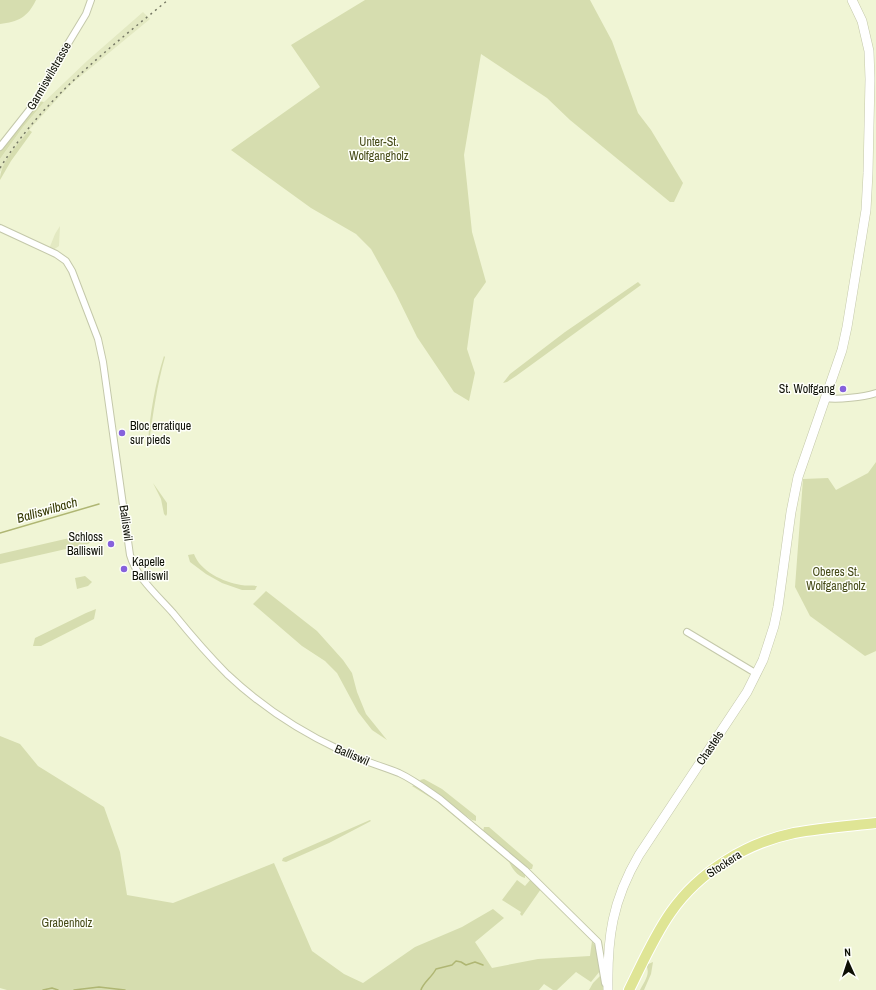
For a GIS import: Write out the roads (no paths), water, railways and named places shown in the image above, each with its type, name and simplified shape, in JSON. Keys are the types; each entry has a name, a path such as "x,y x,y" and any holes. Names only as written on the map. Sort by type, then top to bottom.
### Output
{"main road":[{"path":"825,398 840,356 847,327 867,199 870,65 868,42 862,21 852,0"},
{"name":"Chastels","path":"608,989 608,951 611,928 617,901 628,876 643,849 736,710 757,674 768,647 777,613 793,499 802,463 825,398"},
{"name":"Stockera","path":"629,990 655,939 672,911 698,882 725,861 756,845 783,836 876,822"}],"street":[{"name":"Garmiswilstrasse","path":"0,147 34,104 86,14 91,0"},
{"name":"Balliswil","path":"0,228 56,254 66,261 72,270 101,352 130,555 145,581 210,656 236,682 262,703 302,730 320,740 359,759 401,774 426,789"},
{"path":"825,398 832,399 857,397 876,393"},
{"path":"688,632 757,674"},
{"name":"Chastels","path":"426,789 525,870 598,942 604,981 608,989"}],"waterway":[{"name":"Balliswilbach","path":"0,533 99,504"},
{"path":"421,990 436,969 452,965 456,961 466,965 475,962 483,965"},
{"path":"74,990 99,987 125,990"},
{"path":"43,990 52,988 58,990"}],"railway":[{"path":"0,168 35,120 56,98 99,57 168,0"}],"place":[{"name":"St. Wolfgang","path":"843,389"},
{"name":"Bloc erratique sur pieds","path":"122,433"},
{"name":"Schloss Balliswil","path":"111,544"},
{"name":"Kapelle Balliswil","path":"124,569"}],"park label":[{"name":"Unter-St. Wolfgangholz","path":"379,149"},
{"name":"Oberes St. Wolfgangholz","path":"836,579"},
{"name":"Grabenholz","path":"67,923"}]}
